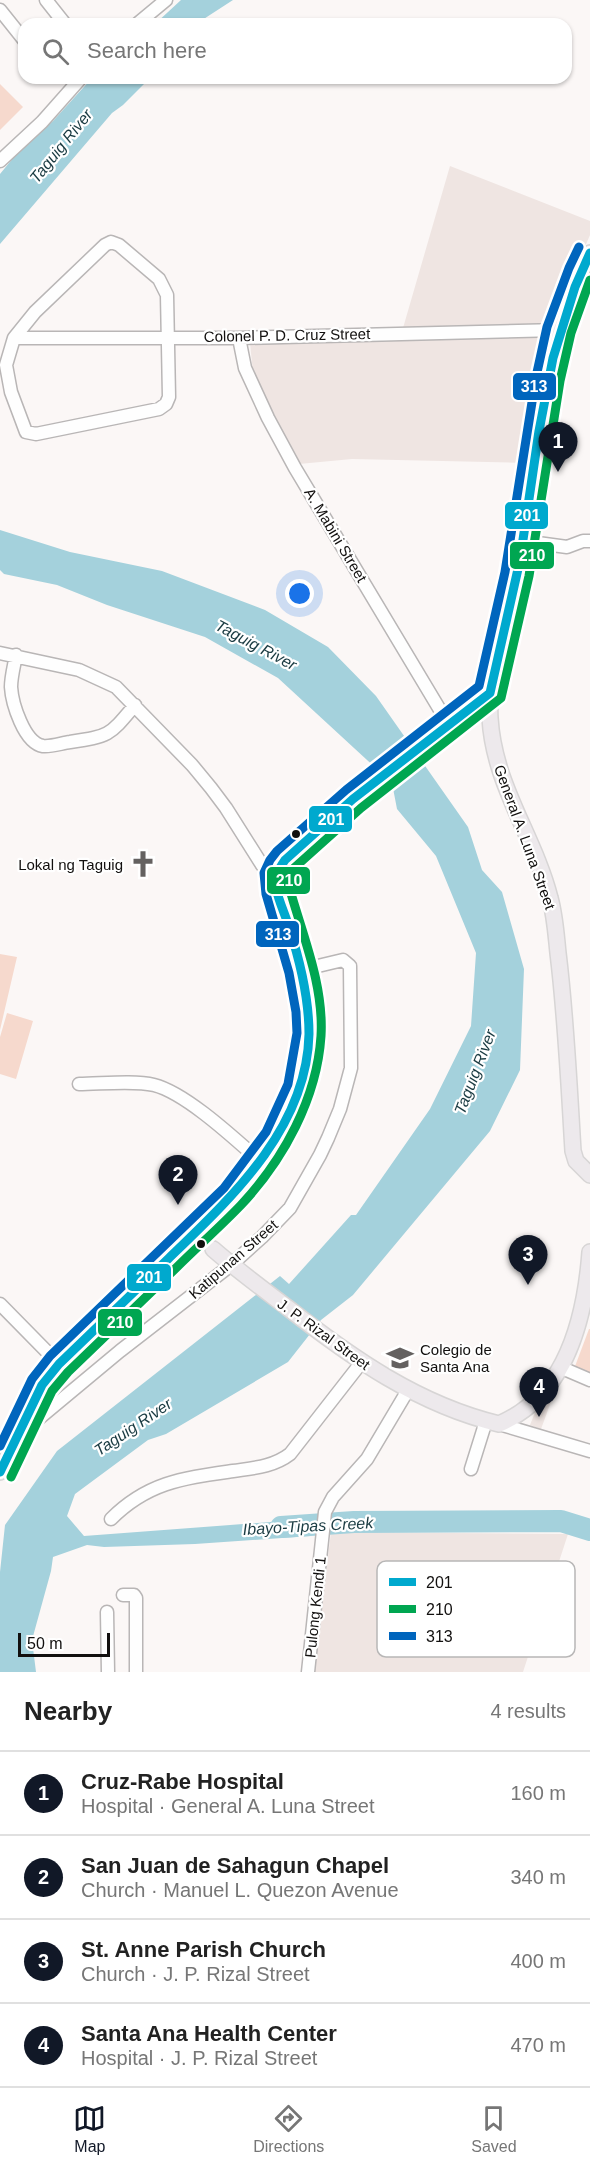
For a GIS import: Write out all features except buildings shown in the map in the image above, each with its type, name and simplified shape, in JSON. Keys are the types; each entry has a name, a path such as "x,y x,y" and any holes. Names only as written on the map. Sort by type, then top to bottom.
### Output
{"main road":[{"name":"General A. Luna Street","path":"590,254 580,272 559,330 537,440 523,540 490,693 490,719 500,770 508,795 540,868 552,906 562,983 573,1151 576,1161 590,1174"},
{"path":"0,1472 42,1385 59,1364 204,1239 276,1138 287,1115 305,1064 309,1034 308,1011 301,970 278,892 276,874 285,860 353,799 490,693"},
{"name":"J. P. Rizal Street","path":"204,1239 274,1298 361,1363 408,1389 450,1408 492,1423"},
{"path":"492,1423 518,1416 531,1406 562,1368 585,1317 590,1252"}],"street":[{"path":"46,0 60,18"},
{"path":"144,18 166,0"},
{"path":"0,10 18,32"},
{"path":"0,161 42,122 71,84"},
{"path":"111,242 127,252 164,286 167,295 169,337 169,397 166,404 159,409 36,434 26,432 10,392 6,365 14,338 35,312 105,245 111,242"},
{"name":"Colonel P. D. Cruz Street","path":"14,338 239,338 559,330"},
{"name":"A. Mabini Street","path":"239,338 245,368 268,418 449,725"},
{"path":"523,540 567,547 590,541"},
{"path":"0,653 79,670 116,687 211,788 262,865 277,881"},
{"path":"16,655 11,685 13,700 25,729 36,743 42,746 103,737 115,729 135,705"},
{"name":"Katipunan Street","path":"19,1436 120,1351 231,1264 290,1208 328,1138 340,1110 351,1068 350,966 343,960 301,970"},
{"path":"79,1084 154,1085 173,1093 194,1107 260,1161"},
{"path":"0,1304 59,1364"},
{"path":"111,1519 136,1497 169,1482 258,1467 280,1461 290,1454 361,1363"},
{"path":"562,1368 590,1380"},
{"name":"Pulong Kendi 1","path":"308,1672 325,1512 333,1497 367,1459 408,1389"},
{"path":"471,1469 492,1423 590,1451"},
{"path":"123,1595 134,1595 136,1598 136,1672"},
{"path":"107,1612 108,1672"}],"shaded area":[{"path":"0,84 23,107 0,130"},
{"path":"450,166 590,221 590,235 554,318 548,324 541,326 403,328"},
{"path":"552,334 527,463 352,459 299,464 253,373 250,343 327,343"},
{"path":"0,954 17,957 0,1030"},
{"path":"7,1013 33,1021 16,1079 0,1074 0,1037"},
{"path":"590,1329 590,1375 574,1369"},
{"path":"552,1399 541,1429 530,1425 536,1410"},
{"path":"331,1532 568,1534 559,1561 377,1561 377,1657 528,1657 523,1672 314,1672"}],"water":[{"path":"181,0 233,0 205,18 162,18"},
{"name":"Taguig River","path":"87,84 144,84 112,113 0,244 0,174 23,146 53,121"},
{"name":"Taguig River","path":"0,530 70,552 162,571 265,610 328,647 376,696 468,827 482,870 502,892 524,969 520,1070 490,1131 353,1295 321,1320 288,1362 166,1434 148,1440 75,1494 67,1516 84,1536 310,1519 310,1536 195,1544 104,1547 87,1545 53,1557 32,1640 36,1672 0,1672 0,1572 5,1525 57,1451 280,1276 289,1284 351,1215 356,1215 430,1109 471,1026 476,953 436,856 397,809 392,783 278,678 205,637 107,605 57,585 4,574 0,570"}],"waterway":[{"name":"Ibayo-Tipas Creek","path":"281,1527 354,1522 561,1521 590,1530"}],"tunnel":[{"path":"202,1237 213,1249"}],"transit line":[{"name":"313","path":"0,1446 32,1379 50,1356 224,1188 266,1132 288,1084 297,1033 289,973 266,894 264,873 277,851 346,790 479,686 505,572 536,377 547,327 579,247"},
{"name":"201","path":"490,693 520,560 539,431 553,358 575,287 590,253"},
{"name":"210","path":"11,1477 52,1391 68,1372 241,1205 271,1168 296,1127 313,1082 321,1036 321,1017 316,980 288,877 294,868 361,808 501,698 529,576 560,381 571,333 590,280"},
{"name":"201","path":"0,1472 42,1385 59,1364 191,1237 239,1187 261,1160 280,1131 295,1101 305,1068 309,1021 300,967 276,888 279,870 285,860 353,799 490,693"}],"place":[{"name":"Cruz-Rabe Hospital","path":"558,472"},
{"name":"Lokal ng Taguig","path":"143,864"},
{"name":"San Juan de Sahagun Chapel","path":"178,1205"},
{"name":"St. Anne Parish Church","path":"528,1285"},
{"name":"Colegio de Santa Ana","path":"400,1358"},
{"name":"Santa Ana Health Center","path":"539,1417"}]}
